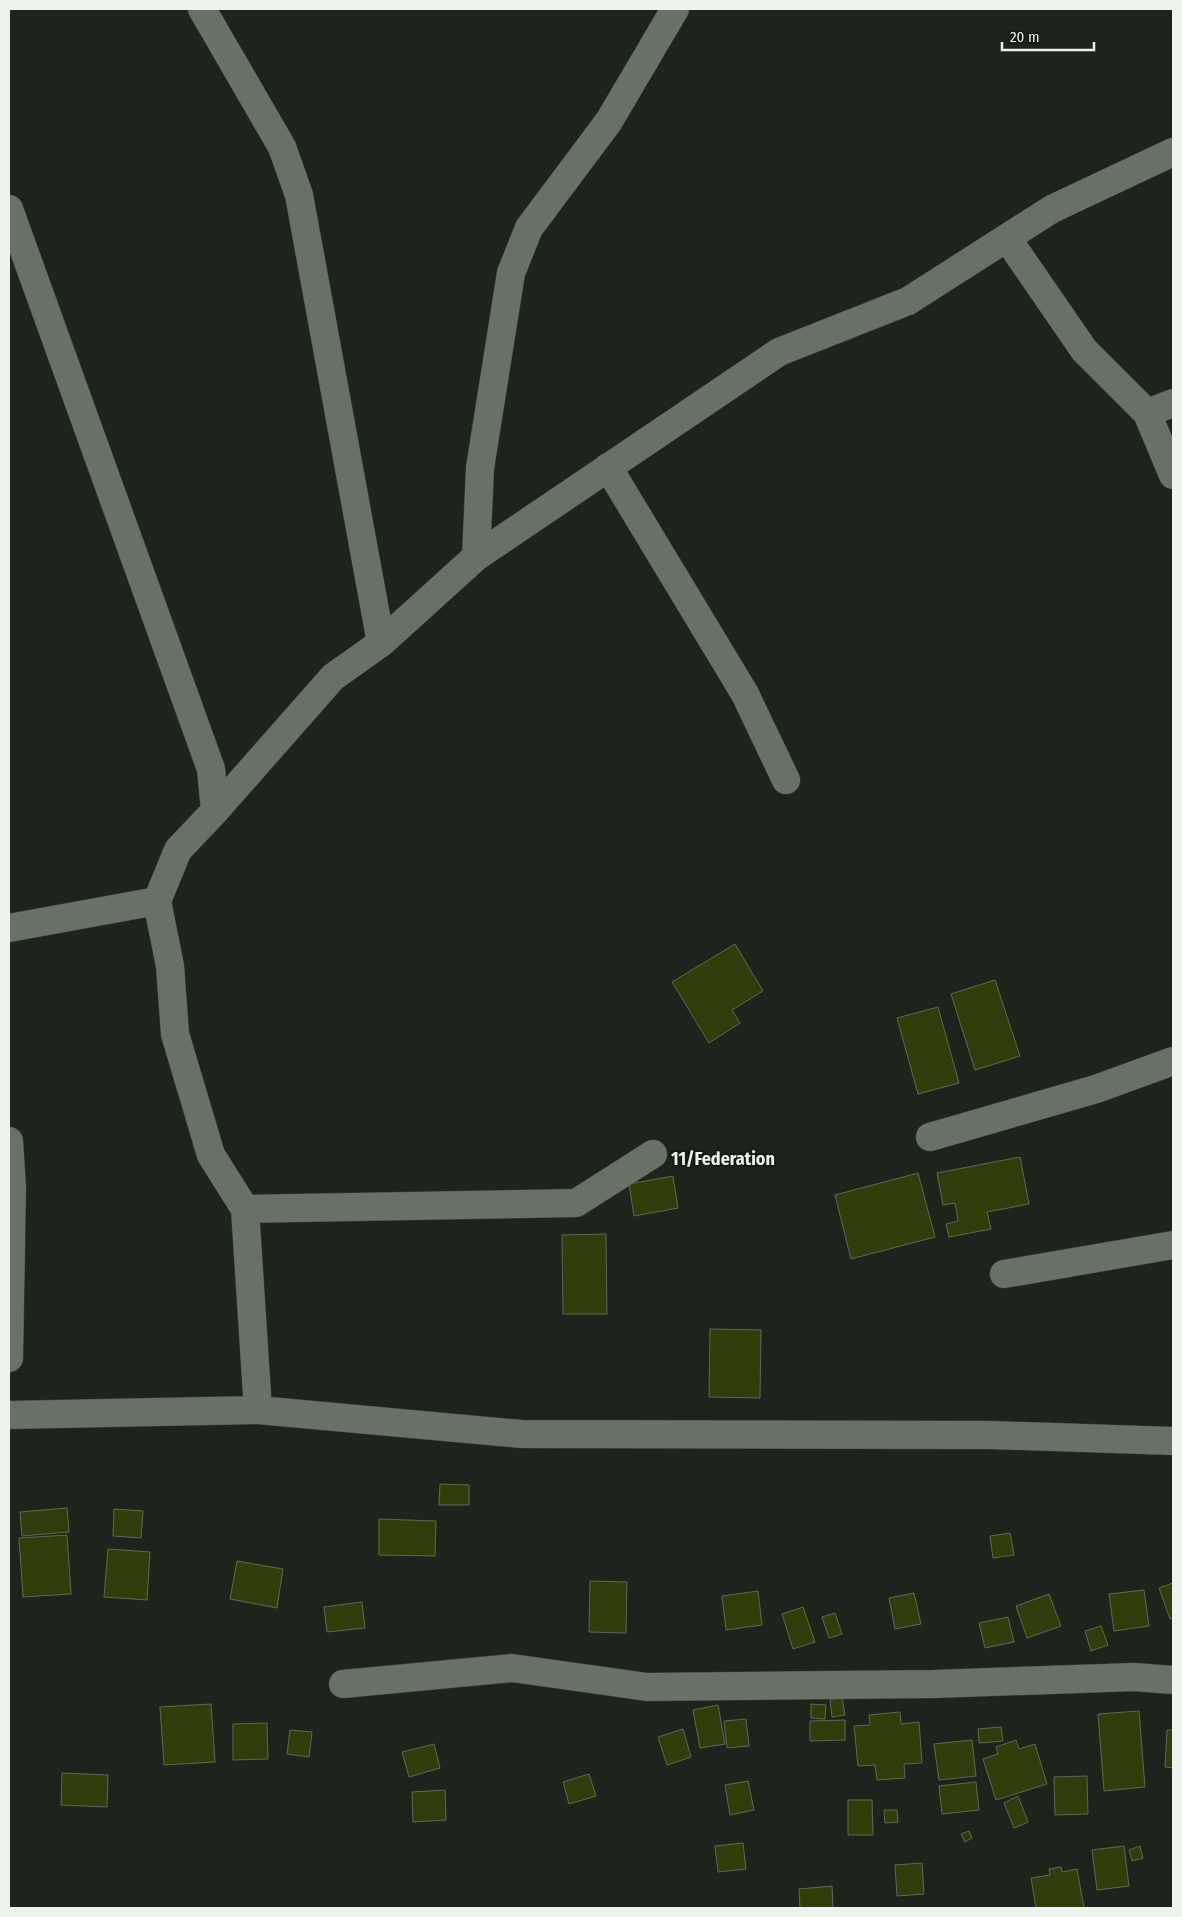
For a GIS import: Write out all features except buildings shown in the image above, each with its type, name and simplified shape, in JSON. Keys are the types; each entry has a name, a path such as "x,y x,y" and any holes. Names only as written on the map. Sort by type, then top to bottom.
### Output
{"street":[{"path":"202,9 282,147 299,195 381,643"},
{"path":"476,557 480,468 511,273 529,228 609,121 675,9"},
{"path":"258,1410 245,1209 212,1155 175,1034 170,966 157,901 178,850 215,811 333,677 381,643 476,557 779,352 908,302 1052,209 1173,152"},
{"path":"9,209 211,769 215,811"},
{"path":"1007,238 1084,350 1147,414 1173,475"},
{"path":"1147,414 1173,403"},
{"path":"608,467 745,694 786,780"},
{"path":"9,928 157,901"},
{"path":"930,1137 1096,1089 1173,1060"},
{"path":"9,1141 9,1358"},
{"path":"245,1209 576,1202 653,1154"},
{"path":"1004,1274 1173,1245"},
{"path":"9,1415 258,1410 521,1434 990,1435 1173,1441"},
{"path":"343,1684 512,1668 647,1687 934,1684 1134,1677 1173,1680"}],"district":[{"name":"11/Federation","path":"723,1159"}]}
